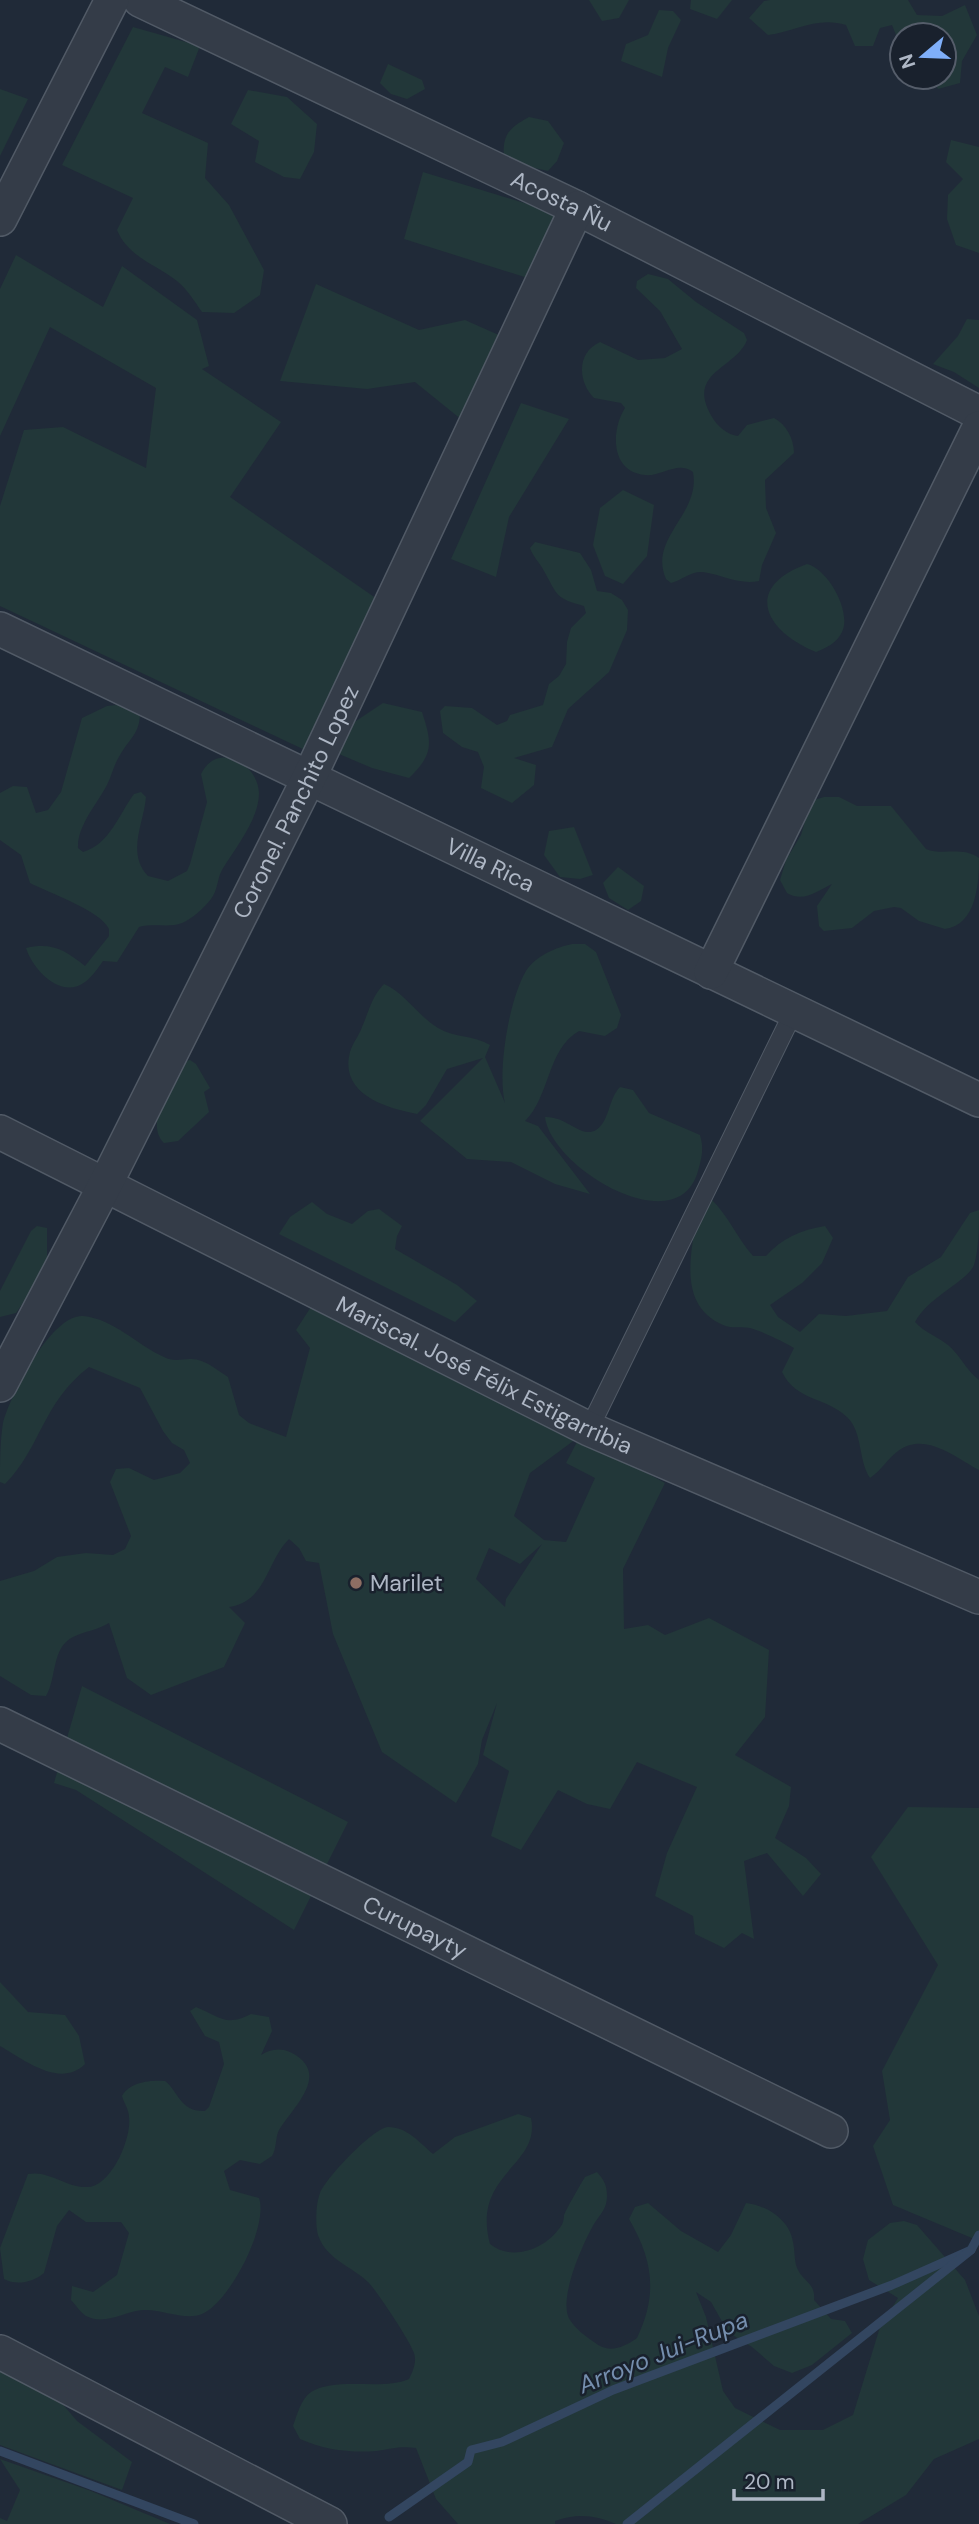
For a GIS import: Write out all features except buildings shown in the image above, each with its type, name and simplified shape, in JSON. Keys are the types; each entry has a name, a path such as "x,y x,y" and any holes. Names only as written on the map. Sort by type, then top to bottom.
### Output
{"street":[{"path":"0,219 112,0"},
{"name":"Acosta Ñu","path":"140,0 577,208 979,413"},
{"name":"Coronel. Panchito Lopez","path":"0,1385 106,1184 308,780 577,208"},
{"path":"710,972 979,428"},
{"name":"Villa Rica","path":"0,629 308,780 979,1100"},
{"name":"Mariscal. José Félix Estigarribia","path":"0,1132 589,1429 979,1597"},
{"name":"Curupayty","path":"0,1724 831,2131"},
{"path":"0,2353 330,2524"}],"lane":[{"path":"589,1429 794,1011"}],"green space":[{"path":"589,0 629,0 619,18 602,21"},
{"path":"691,0 732,0 717,19 690,9"},
{"path":"908,0 917,15 942,16 965,5 977,35 962,61 958,84 958,21 888,21 888,26 880,28 873,46 855,46 846,25 836,23 816,23 768,35 749,18 764,1"},
{"path":"659,10 673,11 681,20 668,48 662,77 621,61 626,44 648,35"},
{"path":"133,27 200,46 188,77 165,67 142,113 208,143 205,178 229,205 264,270 260,295 234,313 202,312 177,281 128,247 117,230 133,198 62,165"},
{"path":"388,64 422,80 425,89 407,99 391,94 380,83"},
{"path":"0,89 28,99 0,156"},
{"path":"248,90 287,97 317,124 314,152 300,179 284,177 255,162 259,141 231,124"},
{"path":"529,117 548,121 564,143 557,161 548,171 504,161 505,139 516,125"},
{"path":"951,140 979,147 979,253 956,245 947,219 948,195 963,179 946,162"},
{"path":"423,172 563,215 531,279 404,239"},
{"path":"16,255 103,307 122,266 197,320 209,366 202,369 281,422 230,497 380,601 307,751 0,606 0,506 24,430 63,427 146,468 156,388 50,327 0,436 0,289"},
{"path":"648,274 668,279 696,302 744,333 747,340 741,350 715,372 705,390 705,402 717,424 738,436 747,425 774,418 786,428 791,437 794,453 765,480 766,508 776,533 762,565 759,581 738,581 703,572 671,583 666,579 662,564 664,551 690,501 693,472 675,468 645,475 625,466 617,449 616,438 620,417 625,408 621,403 594,398 585,384 583,360 592,347 600,342 638,360 665,358 682,349 660,311 636,288 637,281"},
{"path":"316,284 419,330 465,320 501,336 462,420 415,382 367,389 280,381"},
{"path":"967,319 979,320 979,388 954,372 933,364 958,336"},
{"path":"521,403 569,419 509,517 496,577 451,559"},
{"path":"623,490 654,505 647,556 623,584 605,576 593,545 600,508"},
{"path":"535,542 580,553 591,570 597,591 611,593 622,600 628,610 627,630 609,672 568,709 552,747 514,758 536,765 534,785 512,803 481,788 484,767 478,752 462,747 443,733 440,711 445,706 472,708 497,725 507,721 510,715 543,705 549,684 559,676 566,664 571,628 586,613 584,606 567,601 555,591 531,551 530,548"},
{"path":"807,564 830,582 844,614 840,636 831,645 816,652 784,633 773,621 768,609 768,596 774,584"},
{"path":"383,703 422,712 429,748 423,762 409,778 372,768 339,754 347,727"},
{"path":"128,704 140,713 138,726 84,823 78,848 83,852 107,835 134,794 141,792 146,797 137,848 142,867 148,876 168,881 187,871 207,802 201,774 208,764 217,759 236,760 252,773 257,782 258,803 245,833 222,870 213,896 201,909 182,923 139,927 117,962 103,961 85,982 76,987 58,985 41,973 26,948 43,946 58,949 85,966 109,936 109,929 96,915 30,883 21,855 0,840 0,793 13,786 27,787 36,813 48,810 61,792 82,718 107,706"},
{"path":"824,797 839,797 857,806 891,806 926,849 972,854 979,858 977,890 964,920 945,929 919,921 901,908 894,907 874,911 852,928 824,931 819,926 817,906 832,884 810,895 799,897 787,893 780,880 786,860 801,835 811,801"},
{"path":"574,827 593,875 580,879 560,877 544,855 549,831"},
{"path":"618,867 644,886 641,901 628,910 609,898 603,883"},
{"path":"572,944 585,944 596,952 621,1015 617,1028 605,1036 579,1031 569,1039 554,1061 539,1099 525,1121 538,1126 590,1194 555,1184 511,1162 467,1159 420,1121 483,1058 447,1069 426,1105 417,1114 379,1103 367,1096 351,1079 348,1066 350,1052 374,999 384,984 438,1028 490,1045 485,1057 505,1103 503,1073 506,1036 520,983 535,961 553,950"},
{"path":"190,1060 196,1064 210,1088 204,1092 209,1112 178,1141 164,1143 159,1135 158,1114 183,1062"},
{"path":"620,1087 633,1090 649,1113 700,1135 701,1161 686,1192 666,1201 642,1199 616,1190 591,1176 569,1157 552,1137 545,1117 560,1120 585,1132 596,1130 604,1121"},
{"path":"711,1199 753,1256 766,1256 792,1236 825,1226 833,1238 822,1263 802,1283 770,1305 778,1317 800,1332 819,1314 846,1316 887,1311 908,1277 941,1257 970,1213 979,1210 978,1245 974,1265 964,1277 929,1305 915,1322 948,1345 979,1380 979,1470 939,1448 918,1444 898,1451 870,1478 852,1423 839,1411 803,1394 782,1372 794,1348 754,1329 723,1325 707,1315 697,1302 690,1271 699,1202"},
{"path":"312,1202 327,1214 352,1224 368,1211 379,1209 402,1226 395,1249 457,1285 477,1301 455,1322 279,1234 290,1217"},
{"path":"37,1226 47,1228 47,1268 16,1313 0,1317 0,1291 31,1231"},
{"path":"320,1293 580,1436 665,1483 623,1569 624,1629 648,1625 665,1635 709,1618 769,1650 765,1717 735,1755 791,1787 789,1806 775,1838 806,1858 821,1874 803,1896 767,1853 744,1861 754,1939 742,1933 724,1948 695,1934 693,1916 655,1896 667,1853 697,1787 637,1762 610,1809 587,1804 558,1790 521,1850 491,1836 509,1771 483,1755 497,1703 482,1740 478,1764 456,1803 382,1752 333,1634 319,1563 306,1561 299,1548 289,1539 275,1558 259,1589 242,1603 229,1607 245,1623 224,1667 151,1695 127,1678 109,1623 66,1642 58,1656 46,1696 31,1695 0,1676 0,1581 34,1571 57,1557 86,1553 113,1555 125,1549 131,1536 110,1482 116,1469 129,1468 154,1480 180,1473 190,1463 184,1450 172,1443 163,1431 140,1388 89,1367 61,1395 17,1470 5,1484 0,1482 3,1423 7,1411 34,1359 58,1328 71,1319 83,1316 94,1318 125,1333 167,1359 195,1359 205,1362 228,1377 239,1415 249,1423 286,1437 310,1348 296,1330","holes":["580,1436 566,1463 595,1478 566,1542 544,1540 514,1516 530,1473","542,1544 506,1599 505,1607 476,1579 489,1548 520,1564"]},
{"path":"82,1686 348,1822 294,1930 76,1790 54,1783"},
{"path":"908,1807 979,1808 979,2241 893,2205 873,2146 890,2120 882,2071 938,1965 871,1857"},
{"path":"0,1982 28,2012 65,2015 79,2036 85,2064 75,2071 53,2073 30,2064 0,2046"},
{"path":"196,2007 229,2020 251,2014 269,2017 272,2031 261,2055 268,2051 288,2051 303,2061 309,2071 306,2090 279,2130 272,2156 260,2164 240,2160 224,2171 230,2190 259,2198 261,2211 252,2244 235,2280 213,2307 195,2316 144,2310 108,2319 93,2319 80,2311 71,2300 72,2286 93,2292 117,2275 129,2233 121,2222 86,2222 69,2210 57,2226 44,2273 25,2282 4,2279 0,2248 28,2174 44,2174 79,2187 96,2185 104,2179 118,2160 127,2137 129,2114 122,2096 126,2091 141,2083 165,2081 190,2108 205,2111 209,2107 224,2064 219,2042 205,2036 190,2011"},
{"path":"518,2114 531,2118 531,2135 526,2148 497,2186 490,2201 487,2220 490,2244 508,2252 518,2252 538,2247 547,2241 562,2225 564,2215 585,2177 597,2172 606,2186 606,2204 578,2258 569,2286 567,2311 570,2320 578,2329 599,2346 610,2349 621,2347 637,2338 648,2307 648,2263 629,2219 635,2207 648,2203 681,2231 718,2252 731,2235 746,2203 754,2204 769,2210 787,2227 793,2242 797,2268 811,2286 814,2300 831,2319 845,2321 852,2333 812,2365 792,2373 774,2366 752,2347 728,2332 711,2302 696,2292 706,2317 723,2391 735,2408 780,2430 823,2430 853,2415 880,2327 898,2298 869,2280 863,2259 868,2240 890,2223 904,2221 917,2225 965,2280 979,2316 979,2439 934,2459 906,2495 858,2524 616,2524 593,2517 578,2516 563,2518 555,2521 555,2524 458,2524 436,2499 416,2448 347,2451 300,2439 293,2426 302,2403 311,2392 333,2385 386,2384 409,2379 415,2363 414,2353 406,2338 372,2287 333,2256 322,2243 318,2235 316,2214 324,2186 351,2155 372,2136 388,2127 412,2136 433,2154 455,2137"},
{"path":"0,2358 42,2380 77,2421 132,2462 122,2490 0,2445"},
{"path":"0,2459 91,2491 170,2524 0,2524 0,2518 7,2521 20,2490"}],"waterway":[{"name":"Arroyo Jui-Rupa","path":"627,2524 971,2250 979,2235"},
{"name":"Arroyo Jui-Rupa","path":"389,2517 468,2462 471,2450 502,2442 613,2390 892,2285 971,2250"},
{"name":"Arroyo Jui-Rupa","path":"0,2451 194,2524"}],"place":[{"name":"Marilet","path":"356,1583"}]}
